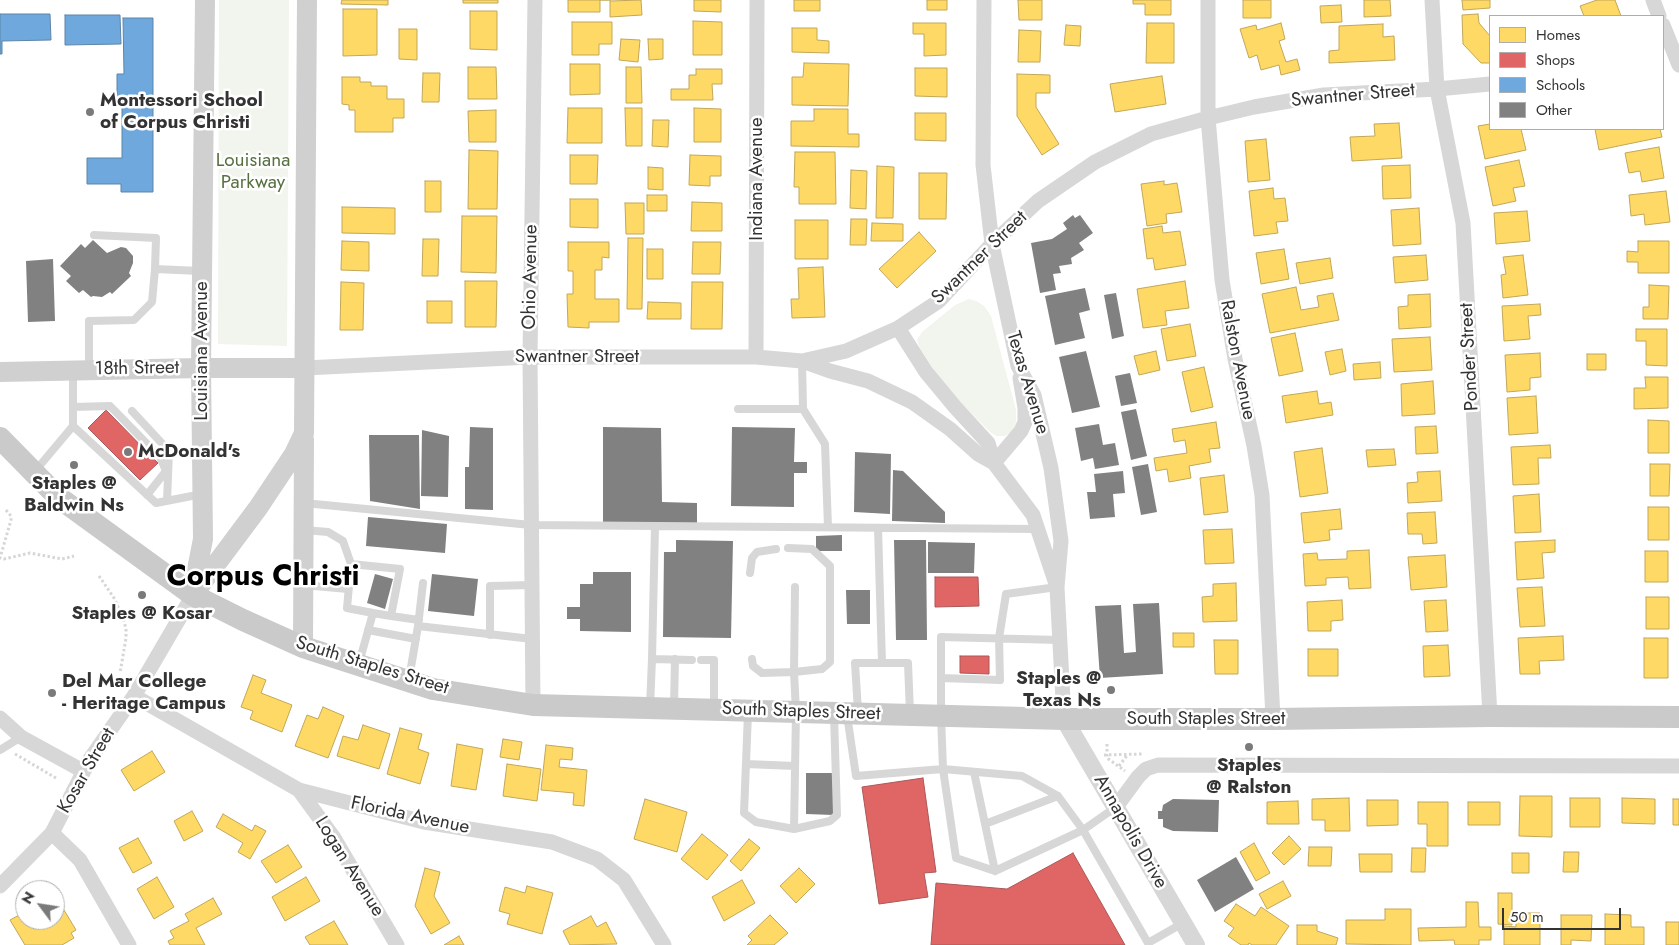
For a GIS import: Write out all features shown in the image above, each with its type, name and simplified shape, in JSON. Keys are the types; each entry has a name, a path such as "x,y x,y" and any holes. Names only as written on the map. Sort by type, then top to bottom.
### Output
{"main road":[{"name":"Louisiana Avenue","path":"192,594 202,539 205,0"},
{"path":"303,647 306,0"},
{"name":"18th Street","path":"0,372 305,368"},
{"path":"192,594 258,508 294,454 304,433"},
{"name":"South Staples Street","path":"0,439 58,498 192,594 303,647 433,690 533,705 1064,719 1274,720 1490,716 1679,717"}],"street":[{"name":"Ohio Avenue","path":"533,705 530,357 535,0"},
{"name":"Indiana Avenue","path":"756,357 757,0"},
{"name":"Texas Avenue","path":"984,0 983,165 992,244 1018,366 1034,395 1051,468 1060,541 1057,587 1064,719"},
{"name":"Ralston Avenue","path":"1208,0 1208,118 1222,280 1262,495 1274,720"},
{"name":"Ponder Street","path":"1432,0 1437,89 1463,223 1490,716"},
{"path":"1652,0 1659,15"},
{"path":"1664,28 1675,62"},
{"name":"Swantner Street","path":"305,368 530,357 756,357 802,361 846,351 898,328 938,301 992,244 1038,201 1095,162 1151,134 1254,107 1324,95 1489,84"},
{"name":"Texas Avenue","path":"898,328 926,372 988,443 994,463 1033,515 1057,587"},
{"name":"Texas Avenue","path":"802,361 868,381 912,402 950,429 978,454 994,463"},
{"path":"994,463 1021,431 1025,422 1025,408 1018,366"},
{"name":"Kosar Street","path":"0,886 52,833 90,759 134,696 192,594"},
{"name":"Florida Avenue","path":"134,696 299,790 424,822 552,842 597,859 624,880 664,945"},
{"path":"0,718 21,737 83,771"},
{"name":"Annapolis Drive","path":"1064,719 1196,945"},
{"path":"1116,807 1146,768 1158,764 1679,766"},
{"name":"Logan Avenue","path":"299,790 334,838 397,945"},
{"path":"52,833 80,860 129,945"}],"lane":[{"path":"34,472 73,426 73,407 89,321 134,320 152,302 156,238 94,235"},
{"path":"155,269 202,271"},
{"path":"802,361 803,409 824,444 828,527"},
{"path":"73,407 110,406 160,457 166,470 147,495"},
{"path":"738,409 803,409"},
{"path":"132,411 169,451 168,501"},
{"path":"73,426 156,503 202,494"},
{"path":"304,503 532,525 1038,529"},
{"path":"650,708 655,526"},
{"path":"878,528 882,662"},
{"path":"304,530 328,532 343,541 351,564 347,608 418,623 490,635 532,639"},
{"path":"752,659 753,666 762,673 822,669 830,662 830,566 812,550 788,548"},
{"path":"750,573 752,558 757,552 776,549"},
{"path":"351,564 400,569 391,616"},
{"path":"408,681 416,639 423,583"},
{"path":"303,585 348,589"},
{"path":"490,635 490,586 532,585"},
{"path":"794,828 796,712 794,672 795,587"},
{"path":"941,678 1000,680 999,638 1006,594 1057,587"},
{"path":"358,665 373,613"},
{"path":"368,630 416,639"},
{"path":"1060,640 941,637 940,716 943,769 956,858 995,871 1083,830 1116,807"},
{"path":"652,659 692,660"},
{"path":"674,708 675,660"},
{"path":"701,660 714,660 714,710"},
{"path":"748,710 744,813 756,822 794,828 830,821 836,815 846,713 855,663 908,663 910,715"},
{"path":"846,713 856,776 943,769 1022,776 1058,796 1083,830 1149,944 1183,923"},
{"path":"2,749 21,737"},
{"path":"746,764 795,766"},
{"path":"974,772 995,871"},
{"path":"985,824 1058,796"}],"path":[{"path":"6,510 11,516 11,520 0,558 8,559 30,553 62,559 74,556"},
{"path":"99,576 114,598 126,629 120,673"},
{"path":"1107,744 1107,758 1126,772"},
{"path":"2,749 56,778"},
{"path":"1119,766 1128,754"}],"green space":[{"name":"Louisiana Parkway","path":"219,0 289,0 287,346 218,344"},
{"path":"969,299 984,306 991,316 1016,410 1016,422 1013,431 1005,436 997,436 990,432 951,393 940,380 917,340 922,332 955,305"}],"building: Homes":[{"path":"342,0 388,0 388,5 341,4"},
{"path":"463,0 498,0 498,3 463,3"},
{"path":"568,0 600,0 600,12 568,12"},
{"path":"641,0 642,15 610,17 610,1"},
{"path":"694,0 721,0 721,12 694,11"},
{"path":"794,0 820,0 820,11 794,11"},
{"path":"927,0 947,0 947,10 927,10"},
{"path":"1018,0 1042,0 1042,20 1019,20"},
{"path":"1133,0 1171,0 1171,15 1145,15 1145,4 1133,4"},
{"path":"1243,0 1271,0 1271,18 1243,18"},
{"path":"1364,0 1390,0 1391,16 1364,17"},
{"path":"1462,0 1490,0 1490,8 1463,10"},
{"path":"1597,0 1615,0 1621,15 1584,15 1580,6"},
{"path":"1341,5 1342,22 1321,23 1320,6"},
{"path":"343,9 377,9 377,55 343,56"},
{"path":"470,11 497,11 497,50 470,49"},
{"path":"1478,14 1479,23 1489,35 1489,63 1481,63 1463,44 1462,15"},
{"path":"693,21 722,22 722,55 693,55"},
{"path":"572,22 612,22 612,44 599,44 599,55 572,55"},
{"path":"913,23 946,23 946,55 924,56 924,34 913,34"},
{"path":"1147,23 1174,23 1174,63 1146,63"},
{"path":"1281,23 1285,39 1279,41 1286,62 1297,59 1300,70 1281,75 1279,65 1261,70 1257,55 1249,58 1240,29 1256,25 1257,30"},
{"path":"1383,24 1383,37 1394,36 1395,60 1329,63 1329,51 1339,50 1339,26"},
{"path":"1066,25 1081,26 1080,46 1064,45"},
{"path":"792,28 817,28 817,40 829,41 829,53 792,52"},
{"path":"399,29 417,29 417,60 399,59"},
{"path":"1019,30 1041,31 1040,62 1018,62"},
{"path":"621,39 640,40 638,62 619,60"},
{"path":"648,39 663,39 663,59 649,60"},
{"path":"804,63 849,64 848,106 792,105 792,77 803,77"},
{"path":"570,64 600,64 600,94 570,95"},
{"path":"468,67 496,67 497,99 468,99"},
{"path":"626,67 641,67 642,103 626,103"},
{"path":"915,68 947,68 947,97 915,96"},
{"path":"696,69 722,69 722,84 712,84 713,100 671,100 671,89 689,89 689,75 696,75"},
{"path":"423,73 440,73 439,102 422,102"},
{"path":"1017,74 1050,75 1050,93 1036,93 1036,107 1059,144 1042,155 1017,116"},
{"path":"1162,76 1166,104 1115,112 1110,84"},
{"path":"342,77 360,77 360,82 371,82 371,86 387,86 387,99 404,99 404,118 393,118 393,132 355,132 355,110 349,110 349,105 342,104"},
{"path":"568,108 602,108 602,143 567,143"},
{"path":"625,108 642,108 642,146 626,146"},
{"path":"694,108 721,109 721,142 694,142"},
{"path":"814,109 848,109 848,134 859,134 859,147 791,146 791,121 814,121"},
{"path":"496,110 496,142 469,142 468,111"},
{"path":"915,113 946,113 946,141 915,140"},
{"path":"653,120 669,120 668,147 652,146"},
{"path":"1399,123 1402,158 1352,161 1350,137 1375,136 1374,124"},
{"path":"1489,124 1489,130 1521,130 1526,150 1485,159 1478,126"},
{"path":"1595,130 1660,130 1662,137 1599,150"},
{"path":"1266,139 1270,180 1248,182 1245,141"},
{"path":"1659,147 1664,178 1642,182 1640,171 1629,173 1625,153"},
{"path":"469,150 498,151 497,209 468,209"},
{"path":"795,152 835,152 836,204 799,204 799,187 794,187"},
{"path":"570,155 598,155 597,184 570,184"},
{"path":"690,155 721,156 721,176 710,176 710,186 689,185"},
{"path":"1519,160 1525,186 1513,188 1516,201 1493,206 1485,167"},
{"path":"1410,165 1411,198 1383,199 1382,166"},
{"path":"877,166 894,167 893,218 876,218"},
{"path":"648,167 663,168 663,190 648,189"},
{"path":"851,170 867,171 866,209 850,208"},
{"path":"919,173 947,173 946,219 919,219"},
{"path":"425,181 441,181 441,212 425,212"},
{"path":"1164,181 1164,185 1177,183 1182,212 1166,214 1167,223 1147,226 1141,184"},
{"path":"1273,188 1274,199 1285,198 1288,221 1276,222 1278,233 1254,236 1249,191"},
{"path":"1666,191 1670,222 1645,225 1644,214 1631,216 1629,195"},
{"path":"647,195 667,195 667,211 647,211"},
{"path":"570,199 598,199 598,228 570,227"},
{"path":"692,202 722,203 722,231 691,231"},
{"path":"625,203 644,203 644,234 626,234"},
{"path":"342,207 395,208 395,234 342,233"},
{"path":"1419,208 1421,244 1393,246 1391,210"},
{"path":"1527,211 1530,241 1496,244 1494,213"},
{"path":"462,216 497,216 496,273 461,272"},
{"path":"851,219 867,219 866,245 850,245"},
{"path":"795,220 828,220 828,259 795,259"},
{"path":"872,223 903,224 903,241 871,241"},
{"path":"1162,226 1163,233 1180,231 1186,265 1155,270 1153,258 1147,259 1143,229"},
{"path":"919,232 936,251 897,288 879,269"},
{"path":"628,238 643,238 642,309 627,309"},
{"path":"423,239 439,239 438,276 422,276"},
{"path":"342,241 369,242 369,271 341,270"},
{"path":"1638,241 1669,241 1669,273 1638,273 1638,262 1627,262 1627,251 1638,252"},
{"path":"568,242 609,242 609,258 602,257 602,270 595,270 595,299 619,299 619,322 589,322 589,328 568,327 567,294 573,294 573,271 568,271"},
{"path":"693,242 721,242 720,274 692,274"},
{"path":"647,249 663,249 663,279 647,279"},
{"path":"1284,249 1289,279 1261,284 1256,253"},
{"path":"1426,255 1428,280 1395,283 1393,257"},
{"path":"1523,255 1528,295 1503,298 1501,275 1506,274 1503,257"},
{"path":"1330,258 1333,278 1300,284 1296,263"},
{"path":"823,267 825,317 792,318 791,299 799,299 798,268"},
{"path":"465,281 497,281 496,327 465,327"},
{"path":"1185,281 1189,308 1165,311 1167,325 1143,328 1137,289"},
{"path":"341,282 364,283 363,330 340,330"},
{"path":"692,282 723,282 722,329 691,329"},
{"path":"1649,285 1669,286 1668,319 1643,319 1643,307 1649,307"},
{"path":"1296,287 1301,310 1319,307 1317,296 1333,293 1339,320 1270,333 1262,294"},
{"path":"1430,294 1431,327 1399,329 1398,307 1408,306 1408,295"},
{"path":"427,301 452,301 452,323 427,323"},
{"path":"648,302 681,303 681,319 647,319"},
{"path":"1540,304 1541,315 1528,316 1530,339 1504,341 1502,306"},
{"path":"1190,324 1196,356 1167,361 1161,329"},
{"path":"1636,329 1667,329 1667,366 1646,365 1646,341 1636,341"},
{"path":"1295,333 1303,371 1279,376 1271,338"},
{"path":"1430,337 1432,370 1394,372 1392,339"},
{"path":"1342,349 1346,371 1330,375 1325,352"},
{"path":"1156,351 1160,370 1139,375 1134,356"},
{"path":"1540,353 1541,377 1530,378 1530,390 1507,392 1505,355"},
{"path":"1587,354 1606,354 1606,370 1587,370"},
{"path":"1380,362 1381,378 1354,380 1353,364"},
{"path":"1204,367 1213,407 1191,412 1182,372"},
{"path":"1645,377 1668,377 1668,408 1634,409 1634,388 1646,388"},
{"path":"1433,381 1435,414 1402,416 1401,384"},
{"path":"1317,391 1319,404 1331,402 1333,415 1286,423 1282,396"},
{"path":"1536,396 1538,433 1509,435 1507,398"},
{"path":"1648,420 1669,421 1669,453 1648,453"},
{"path":"1216,422 1220,448 1209,449 1211,462 1189,466 1191,478 1169,482 1167,469 1156,471 1154,458 1187,453 1185,440 1174,442 1172,429"},
{"path":"1436,426 1438,453 1416,454 1415,427"},
{"path":"1550,445 1551,458 1538,458 1539,484 1513,485 1511,447"},
{"path":"1322,448 1328,493 1300,497 1294,452"},
{"path":"1394,449 1396,465 1368,467 1366,450"},
{"path":"1650,464 1670,464 1669,496 1650,496"},
{"path":"1440,471 1442,501 1408,503 1407,483 1418,482 1417,472"},
{"path":"1224,475 1228,512 1204,515 1200,478"},
{"path":"1539,494 1541,532 1515,533 1513,496"},
{"path":"1648,507 1669,507 1669,540 1648,540"},
{"path":"1340,509 1342,529 1329,530 1330,540 1304,543 1301,513"},
{"path":"1435,512 1437,543 1423,544 1422,534 1408,534 1407,513"},
{"path":"1232,529 1234,563 1205,564 1203,530"},
{"path":"1555,540 1555,552 1542,553 1544,578 1517,580 1515,542"},
{"path":"1369,550 1371,588 1349,589 1348,577 1326,578 1326,585 1305,586 1303,554 1317,553 1318,560 1347,559 1347,551"},
{"path":"1645,551 1668,551 1668,582 1645,582"},
{"path":"1445,555 1447,587 1411,590 1408,557"},
{"path":"1236,583 1237,621 1203,622 1202,597 1213,596 1213,584"},
{"path":"1542,587 1545,626 1520,627 1517,588"},
{"path":"1646,597 1669,597 1669,629 1646,629"},
{"path":"1342,600 1343,620 1331,621 1331,631 1308,631 1307,602"},
{"path":"1446,600 1448,631 1426,632 1424,601"},
{"path":"1173,633 1194,633 1194,647 1173,647"},
{"path":"1563,636 1564,660 1539,661 1540,674 1520,674 1518,638"},
{"path":"1644,638 1668,638 1668,678 1644,678"},
{"path":"1214,640 1238,640 1238,674 1215,674"},
{"path":"1448,645 1450,676 1424,677 1423,646"},
{"path":"1308,649 1338,649 1338,676 1308,676"},
{"path":"253,675 266,680 261,693 292,705 282,732 250,719 253,711 241,707"},
{"path":"323,707 344,716 328,758 295,746 307,715 318,719"},
{"path":"363,725 390,734 379,769 337,756 343,736 358,740"},
{"path":"400,728 422,734 418,749 429,753 420,784 387,774"},
{"path":"503,739 522,742 519,760 500,757"},
{"path":"457,744 483,749 476,790 451,786"},
{"path":"546,745 573,748 572,760 560,759 559,767 587,770 584,806 573,805 574,793 541,790"},
{"path":"152,751 165,772 134,791 121,770"},
{"path":"507,764 541,769 537,801 503,796"},
{"path":"1520,796 1552,796 1552,837 1519,836"},
{"path":"1349,798 1350,831 1325,831 1325,820 1312,820 1312,799"},
{"path":"1570,798 1600,798 1600,827 1570,827"},
{"path":"1622,798 1655,799 1655,824 1622,823"},
{"path":"645,799 687,812 677,852 634,839"},
{"path":"1673,799 1679,799 1679,825 1673,825"},
{"path":"1367,800 1398,800 1398,825 1367,826"},
{"path":"1298,801 1299,824 1267,824 1267,802"},
{"path":"1418,802 1448,802 1448,846 1427,846 1427,824 1418,824"},
{"path":"1468,802 1500,802 1500,825 1468,825"},
{"path":"192,811 203,831 184,841 174,821"},
{"path":"223,814 252,831 255,825 266,831 250,859 238,852 243,843 216,827"},
{"path":"702,834 728,855 707,880 681,859"},
{"path":"1289,836 1301,849 1284,865 1272,853"},
{"path":"138,838 152,863 133,873 119,848"},
{"path":"749,839 760,848 741,871 730,861"},
{"path":"1254,843 1270,873 1256,881 1240,852"},
{"path":"288,845 302,867 276,883 261,861"},
{"path":"1309,847 1332,847 1331,866 1308,866"},
{"path":"1412,848 1426,848 1425,872 1411,872"},
{"path":"1564,852 1579,852 1578,872 1563,872"},
{"path":"1512,853 1529,853 1529,873 1512,873"},
{"path":"1359,854 1392,854 1392,872 1360,872"},
{"path":"425,868 440,872 434,896 450,923 431,934 415,906"},
{"path":"799,868 815,884 796,903 780,886"},
{"path":"157,877 174,907 154,919 137,889"},
{"path":"306,877 320,901 285,921 272,897"},
{"path":"742,880 755,903 724,921 712,897"},
{"path":"1283,881 1291,896 1267,909 1259,894"},
{"path":"527,886 553,893 542,934 507,924 510,914 499,911 505,887 525,893"},
{"path":"1498,893 1512,893 1512,925 1498,924"},
{"path":"213,898 222,914 196,928 205,945 170,945 168,941 174,938 170,931 189,921 185,914"},
{"path":"1466,902 1478,902 1479,927 1491,927 1491,940 1479,940 1479,945 1455,945 1454,940 1419,941 1418,928 1466,927"},
{"path":"1236,904 1255,916 1261,907 1289,926 1276,945 1252,945 1249,943 1248,945 1241,945 1228,936 1234,928 1224,921"},
{"path":"1385,909 1411,909 1411,945 1346,944 1346,920 1385,920"},
{"path":"65,912 76,930 71,933 74,938 62,945 25,945 16,930 65,930"},
{"path":"1516,913 1540,913 1540,945 1504,945 1504,926 1516,927"},
{"path":"1605,914 1631,915 1631,927 1644,927 1644,945 1605,945"},
{"path":"770,915 788,933 774,945 747,945 752,940 748,936"},
{"path":"1561,915 1592,915 1591,941 1571,940 1571,945 1561,945"},
{"path":"591,916 597,927 606,922 617,944 570,945 563,931"},
{"path":"15,917 15,928 10,920"},
{"path":"334,921 348,945 310,945 305,937"},
{"path":"1666,922 1679,922 1679,945 1666,945"},
{"path":"1297,925 1317,925 1317,931 1338,938 1336,945 1297,945"},
{"path":"459,936 464,945 444,945"}],"building: Shops":[{"path":"106,410 158,463 140,480 88,428"},
{"path":"935,577 978,577 979,606 935,607"},
{"path":"960,656 989,656 989,674 960,673"},
{"path":"923,778 936,872 924,873 928,897 879,904 862,787"},
{"path":"1073,853 1125,945 931,945 936,883 1007,889"}],"building: Schools":[{"path":"0,14 50,14 51,40 2,41 2,54 0,54"},
{"path":"65,15 120,15 121,44 65,45"},
{"path":"123,18 153,18 153,192 121,192 121,184 87,184 87,158 122,158 122,106 117,106 117,74 124,74"}],"building: Other":[{"path":"1073,215 1075,218 1080,215 1093,233 1079,243 1084,250 1071,258 1072,264 1059,266 1061,273 1053,274 1056,290 1040,293 1031,243 1052,239 1067,229 1063,223"},
{"path":"93,240 107,253 121,247 126,248 133,256 133,263 129,273 131,276 112,294 110,292 102,297 91,297 83,290 79,293 66,281 71,276 60,266 81,244 85,248"},
{"path":"53,259 55,321 28,322 26,261"},
{"path":"1085,288 1090,310 1079,313 1085,338 1055,345 1045,296"},
{"path":"1116,293 1124,336 1112,339 1104,295"},
{"path":"1086,351 1100,407 1072,413 1059,357"},
{"path":"1130,373 1137,403 1121,406 1115,376"},
{"path":"1136,409 1147,456 1131,460 1121,412"},
{"path":"1099,424 1103,445 1115,443 1119,465 1095,469 1093,458 1081,461 1075,428"},
{"path":"470,427 493,428 493,510 465,509 465,467 469,467"},
{"path":"603,427 661,428 662,502 697,503 697,523 603,523"},
{"path":"732,427 795,428 794,462 807,462 807,473 794,473 794,507 731,506"},
{"path":"422,430 449,436 448,497 421,496"},
{"path":"369,435 419,435 420,509 370,501"},
{"path":"855,452 891,454 890,514 854,512"},
{"path":"1148,464 1157,512 1141,515 1132,467"},
{"path":"893,470 903,471 945,512 945,523 892,521"},
{"path":"1123,471 1125,493 1113,494 1115,517 1090,519 1087,492 1096,492 1094,474"},
{"path":"368,517 447,524 445,553 366,546"},
{"path":"842,535 842,551 816,551 816,536"},
{"path":"676,540 733,541 731,638 663,637 664,552 676,552"},
{"path":"894,540 926,540 927,640 896,640"},
{"path":"928,542 975,543 974,573 928,573"},
{"path":"593,572 631,572 631,632 580,631 580,619 567,619 567,607 580,607 580,584 593,584"},
{"path":"375,574 393,579 385,609 367,603"},
{"path":"432,574 478,579 474,616 428,611"},
{"path":"846,590 870,590 870,624 847,624"},
{"path":"1159,603 1163,674 1100,678 1095,606 1121,605 1124,653 1136,652 1133,604"},
{"path":"806,773 833,773 833,815 806,814"},
{"path":"1173,799 1219,800 1218,832 1173,831 1163,827 1163,819 1158,819 1158,811 1162,811 1163,805"},
{"path":"1236,857 1254,889 1215,912 1197,880"}],"place":[{"name":"Montessori School of Corpus Christi","path":"90,112"},
{"name":"McDonald's","path":"128,452"},
{"name":"Staples @ Baldwin Ns","path":"74,465"},
{"name":"Staples @ Kosar","path":"142,595"},
{"name":"Staples @ Texas Ns","path":"1111,690"},
{"name":"Del Mar College - Heritage Campus","path":"52,693"},
{"name":"Staples @ Ralston","path":"1249,747"}],"district":[{"name":"Corpus Christi","path":"263,578"}]}
